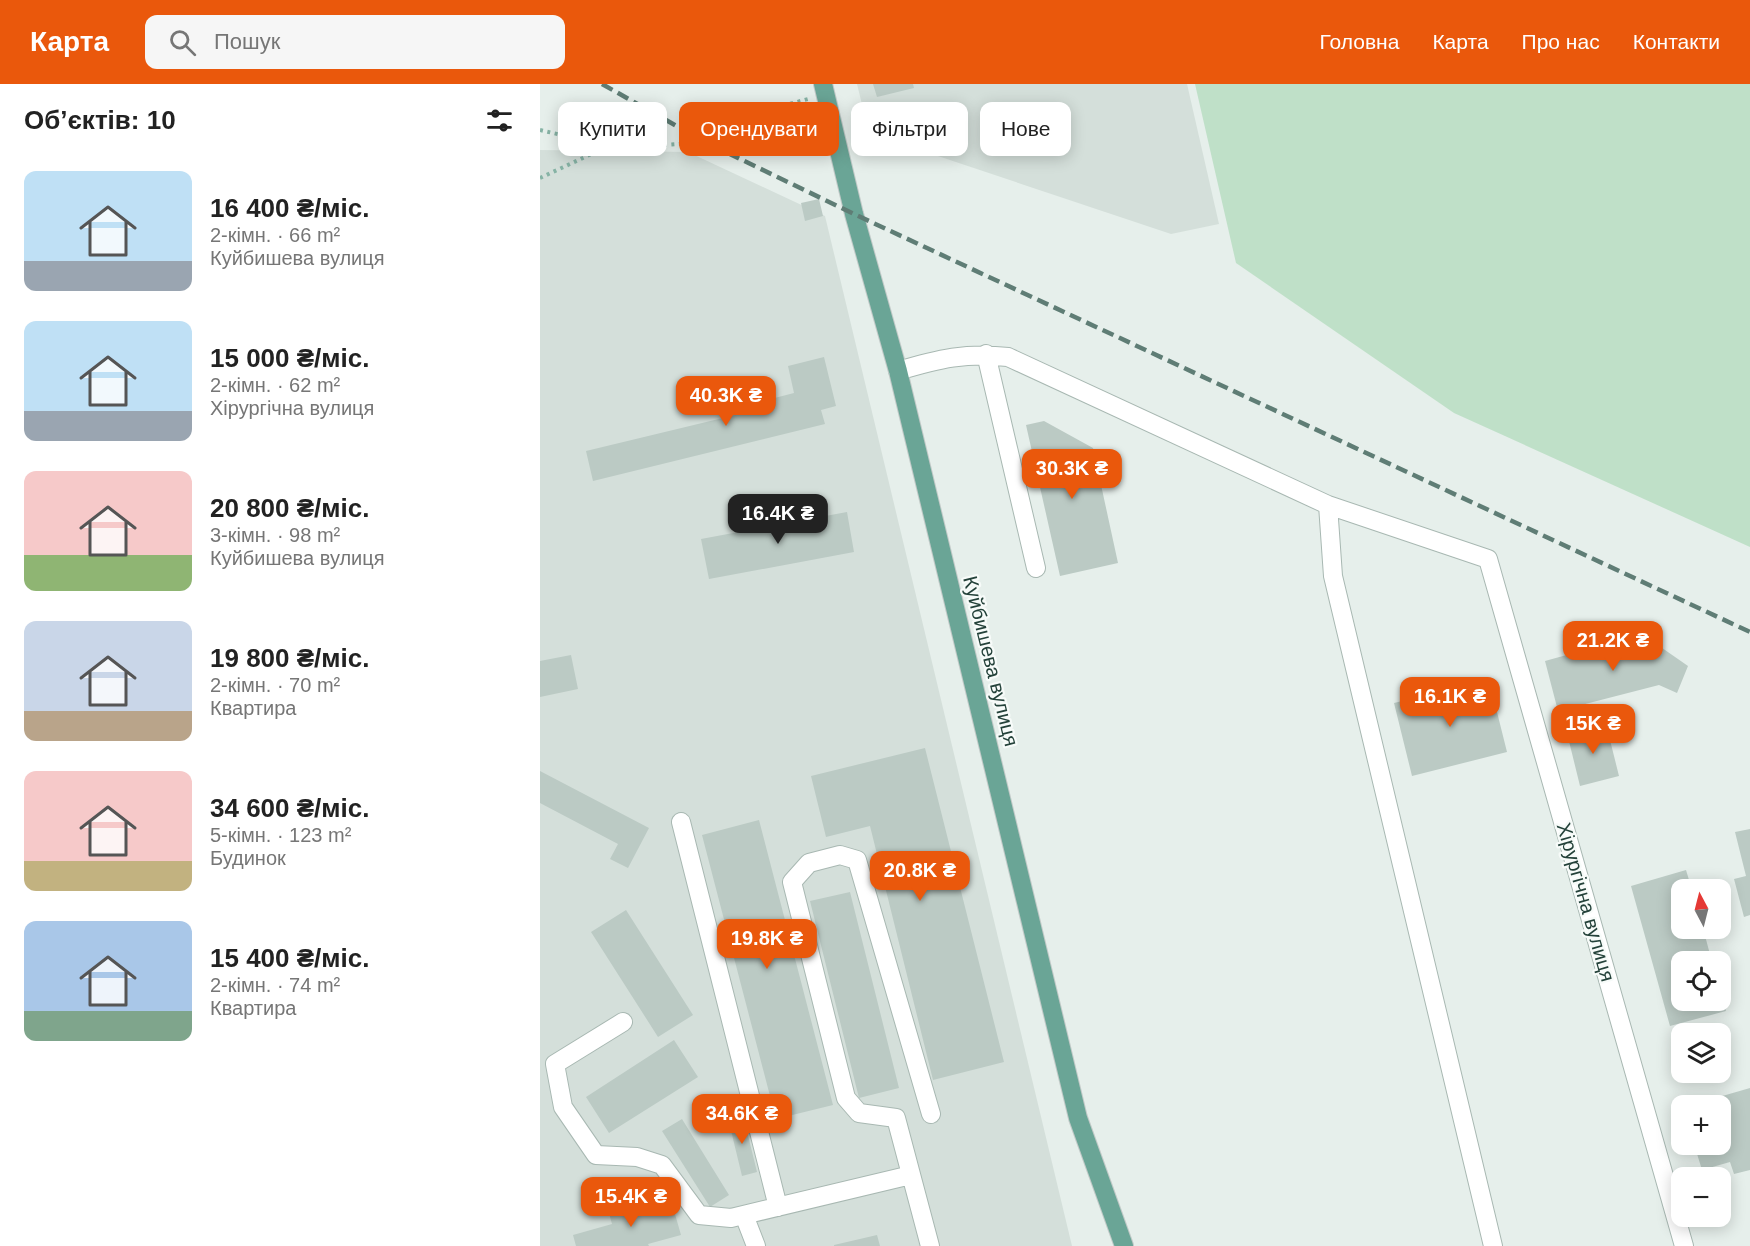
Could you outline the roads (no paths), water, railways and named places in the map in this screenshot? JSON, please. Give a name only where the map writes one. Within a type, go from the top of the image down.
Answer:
[{"type":"main road","name":"Куйбишева вулиця","points":[[824,89],[854,214],[898,371],[1078,1118],[1124,1246]]},
{"type":"street","points":[[898,371],[935,360],[986,354],[1008,357],[1328,505],[1333,576],[1493,1246]]},
{"type":"street","points":[[986,354],[1036,568]]},
{"type":"street","name":"Хірургічна вулиця","points":[[1328,505],[1488,559],[1684,1246]]},
{"type":"street","points":[[681,822],[778,1207]]},
{"type":"street","points":[[930,1246],[896,1118],[859,1113],[846,1098],[792,882],[809,863],[840,855],[857,860],[931,1114]]},
{"type":"street","points":[[623,1022],[555,1064],[563,1107],[596,1155],[637,1157],[663,1165],[699,1215],[731,1218],[911,1175]]},
{"type":"street","points":[[744,1215],[756,1246]]},
{"type":"railway","points":[[602,84],[705,142],[854,214],[1750,632]]}]
